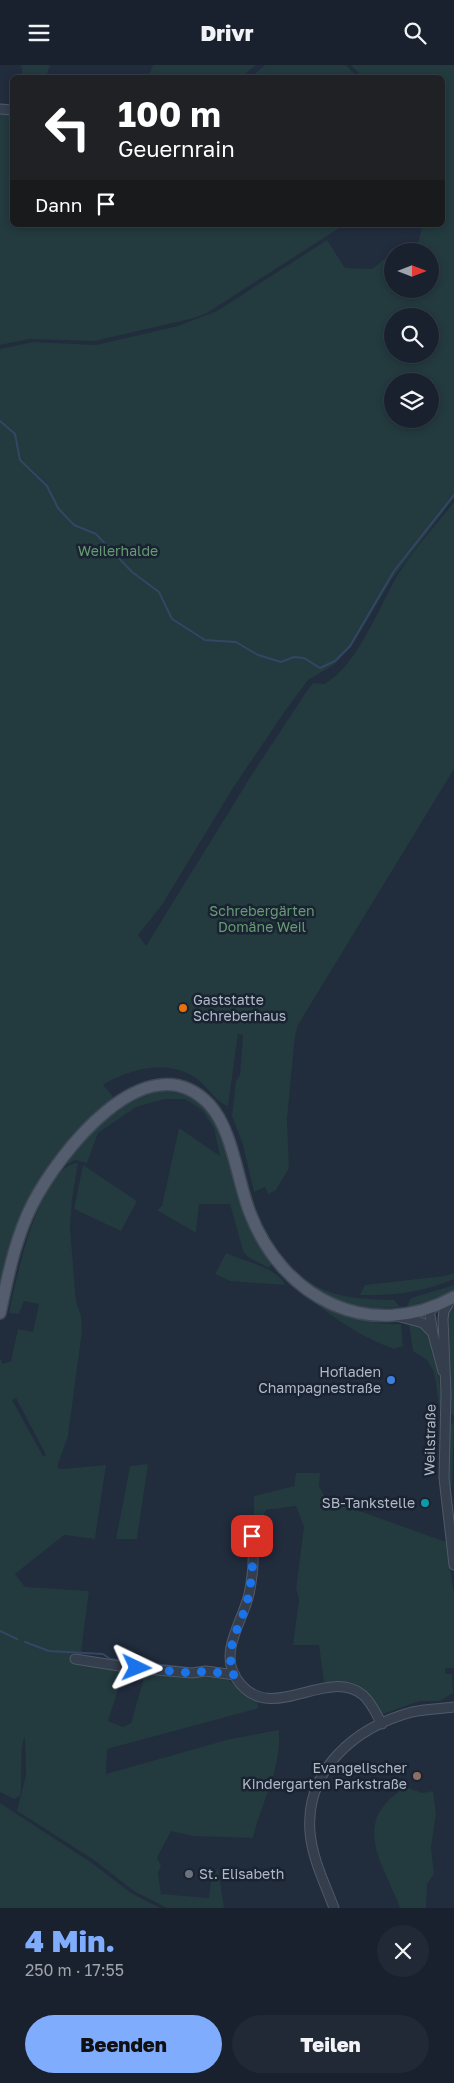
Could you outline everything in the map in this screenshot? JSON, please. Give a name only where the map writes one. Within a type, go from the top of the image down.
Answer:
[{"type":"main road","points":[[0,1313],[18,1238],[32,1205],[53,1169],[77,1139],[116,1104],[143,1089],[166,1085],[194,1093],[207,1103],[218,1116],[228,1139],[241,1190],[254,1224],[268,1249],[286,1272],[307,1290],[338,1307],[361,1314],[416,1317],[429,1308]]},
{"type":"main road","name":"Weilstraße","points":[[429,1308],[453,1297]]},
{"type":"street","name":"Weilstraße","points":[[453,1297],[444,1311],[443,1330],[445,1376],[444,1478],[454,1565]]},
{"type":"street","points":[[429,1308],[443,1330]]},
{"type":"street","name":"Weilstraße","points":[[429,1308],[432,1333],[445,1376]]},
{"type":"street","points":[[416,1317],[426,1324],[432,1333]]},
{"type":"street","points":[[251,1534],[253,1555],[250,1587],[230,1650],[230,1663],[235,1675],[249,1691],[271,1699],[284,1698],[321,1689],[355,1691],[368,1700],[382,1724]]},
{"type":"street","points":[[75,1659],[132,1668],[192,1673],[206,1671],[235,1675]]},
{"type":"street","points":[[334,1908],[312,1843],[310,1821],[313,1800],[322,1776],[339,1751],[354,1739],[382,1724],[412,1712],[454,1707]]},
{"type":"green space","points":[[21,65],[50,65],[47,75],[23,75]]},
{"type":"green space","points":[[153,65],[256,65],[244,75],[149,75]]},
{"type":"green space","points":[[265,65],[346,65],[355,75],[253,75]]},
{"type":"green space","points":[[351,65],[454,65],[454,498],[392,579],[352,646],[334,665],[308,680],[285,711],[233,788],[162,905],[138,935],[146,946],[251,776],[306,692],[313,683],[324,684],[347,664],[366,635],[403,566],[454,502],[454,769],[298,1025],[295,1036],[287,1119],[289,1168],[276,1190],[268,1194],[265,1187],[254,1192],[243,1145],[232,1116],[236,1081],[240,1075],[243,1035],[238,1034],[228,1106],[218,1100],[202,1083],[191,1075],[179,1070],[153,1068],[140,1070],[114,1079],[103,1085],[116,1100],[51,1167],[0,1298],[0,349],[33,342],[96,345],[178,326],[217,311],[327,240],[345,268],[372,269],[384,259],[384,298],[439,298],[439,243],[418,243],[422,227],[445,227],[445,75],[360,75]]},
{"type":"green space","points":[[0,111],[10,113],[10,227],[341,227],[207,313],[194,318],[95,341],[29,339],[0,345]]},
{"type":"green space","points":[[153,1090],[189,1096],[201,1104],[216,1120],[273,1261],[269,1268],[248,1257],[243,1251],[230,1204],[199,1204],[196,1233],[157,1210],[162,1206],[179,1128],[220,1156],[214,1128],[202,1110],[185,1099],[165,1099],[136,1107],[98,1133],[87,1163],[75,1160],[62,1167],[89,1131],[113,1111]]},
{"type":"green space","points":[[78,1163],[72,1199],[70,1228],[76,1301],[81,1316],[82,1331],[68,1436],[57,1467],[61,1469],[106,1465],[95,1539],[64,1535],[15,1574],[25,1587],[89,1591],[81,1653],[73,1652],[71,1661],[125,1668],[108,1721],[123,1727],[131,1723],[146,1670],[226,1678],[246,1695],[257,1700],[258,1708],[256,1709],[107,1749],[106,1774],[230,1739],[279,1730],[279,1745],[274,1773],[253,1838],[193,1836],[171,1831],[157,1858],[161,1866],[158,1873],[161,1894],[209,1898],[211,1881],[218,1868],[224,1908],[167,1908],[134,1891],[94,1860],[17,1811],[26,1775],[25,1737],[22,1747],[20,1796],[14,1799],[0,1792],[0,1358],[3,1364],[11,1361],[18,1329],[33,1332],[39,1304],[24,1301],[19,1314],[9,1313],[23,1253],[41,1203],[52,1183],[64,1169]],"holes":[[[16,1398],[46,1455],[43,1456],[12,1400]]]},
{"type":"green space","points":[[83,1165],[137,1201],[121,1231],[74,1209]]},
{"type":"green space","points":[[226,1253],[268,1269],[281,1279],[285,1285],[230,1281],[215,1274]]},
{"type":"green space","points":[[293,1269],[304,1279],[328,1291],[366,1299],[394,1300],[400,1307],[368,1308],[342,1302],[318,1290],[291,1271]]},
{"type":"green space","points":[[454,1273],[454,1279],[420,1290],[385,1295],[360,1295],[365,1285],[444,1276]]},
{"type":"green space","points":[[454,1285],[454,1290],[448,1293],[407,1306],[411,1298]]},
{"type":"green space","points":[[310,1296],[343,1313],[366,1321],[401,1324],[403,1346],[394,1349],[360,1333],[329,1314],[309,1298]]},
{"type":"green space","points":[[454,1304],[454,1417],[450,1412],[450,1372],[446,1316]]},
{"type":"green space","points":[[409,1323],[418,1323],[430,1335],[437,1363],[442,1400],[441,1417],[434,1372],[427,1360],[413,1351]]},
{"type":"green space","points":[[454,1422],[452,1485],[450,1487],[447,1467],[449,1426]]},
{"type":"green space","points":[[148,1464],[137,1539],[116,1539],[130,1466]]},
{"type":"green space","points":[[296,1473],[320,1473],[319,1486],[326,1499],[446,1542],[454,1594],[454,1668],[445,1668],[445,1674],[452,1674],[453,1693],[440,1701],[420,1701],[383,1714],[372,1697],[362,1688],[344,1683],[324,1682],[319,1645],[293,1645],[299,1599],[296,1589],[304,1527],[296,1506],[266,1510],[259,1523],[254,1522],[254,1496],[294,1486]]},
{"type":"green space","points":[[405,1787],[422,1793],[433,1791],[436,1814],[431,1848],[434,1874],[427,1884],[426,1908],[400,1908],[378,1855],[375,1841],[374,1827],[378,1814],[389,1800]]},
{"type":"green space","points":[[0,1803],[92,1863],[131,1893],[160,1908],[0,1908]]},
{"type":"waterway","points":[[0,421],[15,434],[20,460],[47,486],[58,508],[74,525],[96,534],[132,572],[159,592],[172,619],[205,640],[236,642],[258,655],[281,662],[294,657],[304,658],[320,668],[335,661],[350,646],[394,571],[454,495]]},
{"type":"waterway","points":[[0,1631],[17,1639]]},
{"type":"waterway","points":[[25,1642],[49,1651],[103,1654],[110,1659],[188,1668]]},
{"type":"place","name":"Gaststatte Schreberhaus","points":[[183,1008]]},
{"type":"place","name":"Hofladen Champagnestraße","points":[[391,1380]]},
{"type":"place","name":"SB-Tankstelle","points":[[425,1503]]},
{"type":"place","name":"Evangelischer Kindergarten Parkstraße","points":[[417,1776]]},
{"type":"place","name":"St. Elisabeth","points":[[189,1874]]},
{"type":"route","points":[[137,1668],[169,1669],[192,1673],[206,1671],[227,1676],[235,1675],[230,1663],[230,1650],[247,1603],[253,1555],[252,1536]]},
{"type":"park label","name":"Weilerhalde","points":[[118,551]]},
{"type":"park label","name":"Schrebergärten Domäne Weil","points":[[262,919]]}]
